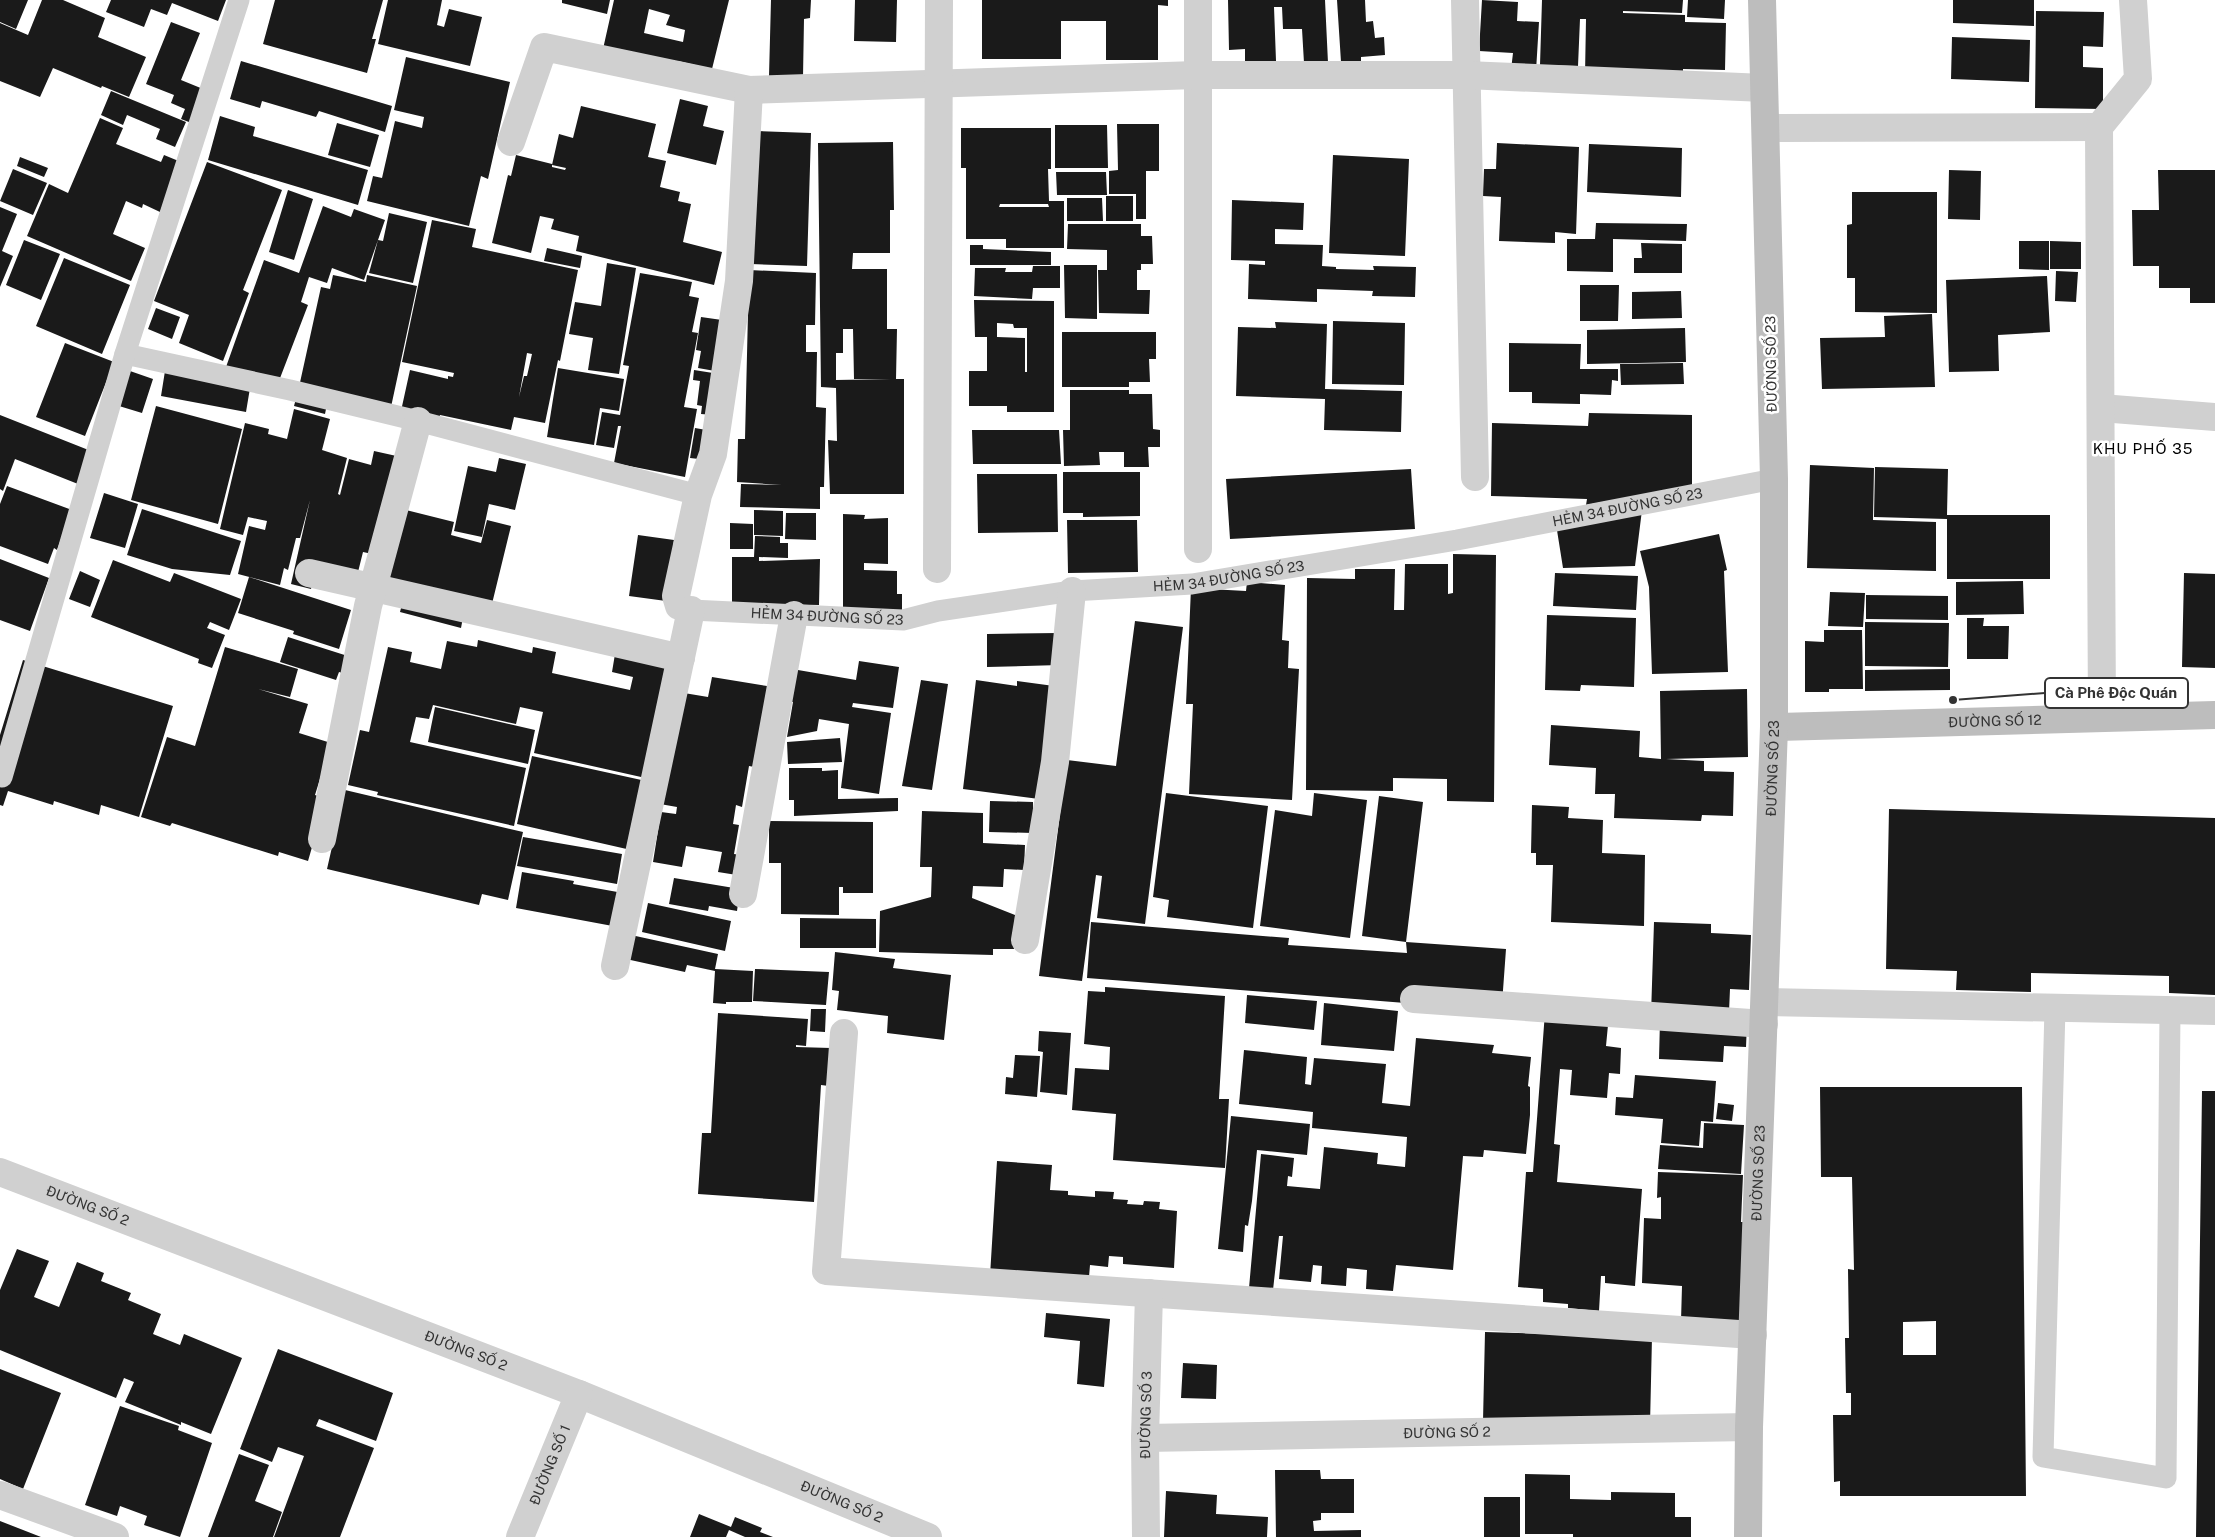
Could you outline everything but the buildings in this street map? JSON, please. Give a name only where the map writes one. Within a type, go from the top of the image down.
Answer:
[{"type":"street","points":[[937,569],[939,0]]},
{"type":"street","points":[[1198,0],[1196,75],[1198,549]]},
{"type":"street","points":[[1465,0],[1475,477]]},
{"type":"street","name":"ĐƯỜNG SỐ 23","points":[[1748,1537],[1749,1427],[1774,727],[1774,479],[1762,0]]},
{"type":"street","points":[[2102,718],[2099,127],[2138,79],[2133,0]]},
{"type":"street","points":[[511,142],[544,47],[748,90],[1196,75],[1466,75],[1764,88]]},
{"type":"street","points":[[615,966],[681,658],[685,608],[676,596],[698,495],[713,454],[739,281],[748,90]]},
{"type":"street","points":[[1766,128],[2099,127]]},
{"type":"street","points":[[2101,408],[2215,417]]},
{"type":"street","points":[[322,839],[368,606],[418,421]]},
{"type":"street","points":[[309,573],[681,658]]},
{"type":"street","points":[[1025,940],[1055,762],[1072,592]]},
{"type":"street","points":[[742,894],[794,615]]},
{"type":"street","name":"ĐƯỜNG SỐ 12","points":[[1774,727],[2215,715]]},
{"type":"street","points":[[1414,999],[1764,1013],[2055,1008],[2215,1011]]},
{"type":"street","points":[[844,1033],[826,1271],[1753,1335]]},
{"type":"street","name":"ĐƯỜNG SỐ 2","points":[[0,1172],[579,1394],[928,1537]]},
{"type":"street","name":"ĐƯỜNG SỐ 3","points":[[1146,1537],[1145,1438],[1149,1293]]},
{"type":"street","name":"ĐƯỜNG SỐ 1","points":[[520,1537],[579,1394]]},
{"type":"street","name":"ĐƯỜNG SỐ 2","points":[[1145,1438],[1749,1427]]},
{"type":"street","points":[[0,1495],[115,1537]]},
{"type":"lane","points":[[2,777],[125,354],[239,0]]},
{"type":"lane","points":[[125,354],[290,390],[418,421],[698,495]]},
{"type":"lane","name":"HẺM 34 ĐƯỜNG SỐ 23","points":[[685,608],[903,620],[938,611],[1072,592],[1192,584],[1457,540],[1774,479]]},
{"type":"lane","points":[[2055,1008],[2043,1457],[2166,1478],[2170,1010]]},
{"type":"place","name":"Cà Phê Độc Quán","points":[[1953,700]]},
{"type":"district","name":"KHU PHỐ 35","points":[[2143,448]]}]
